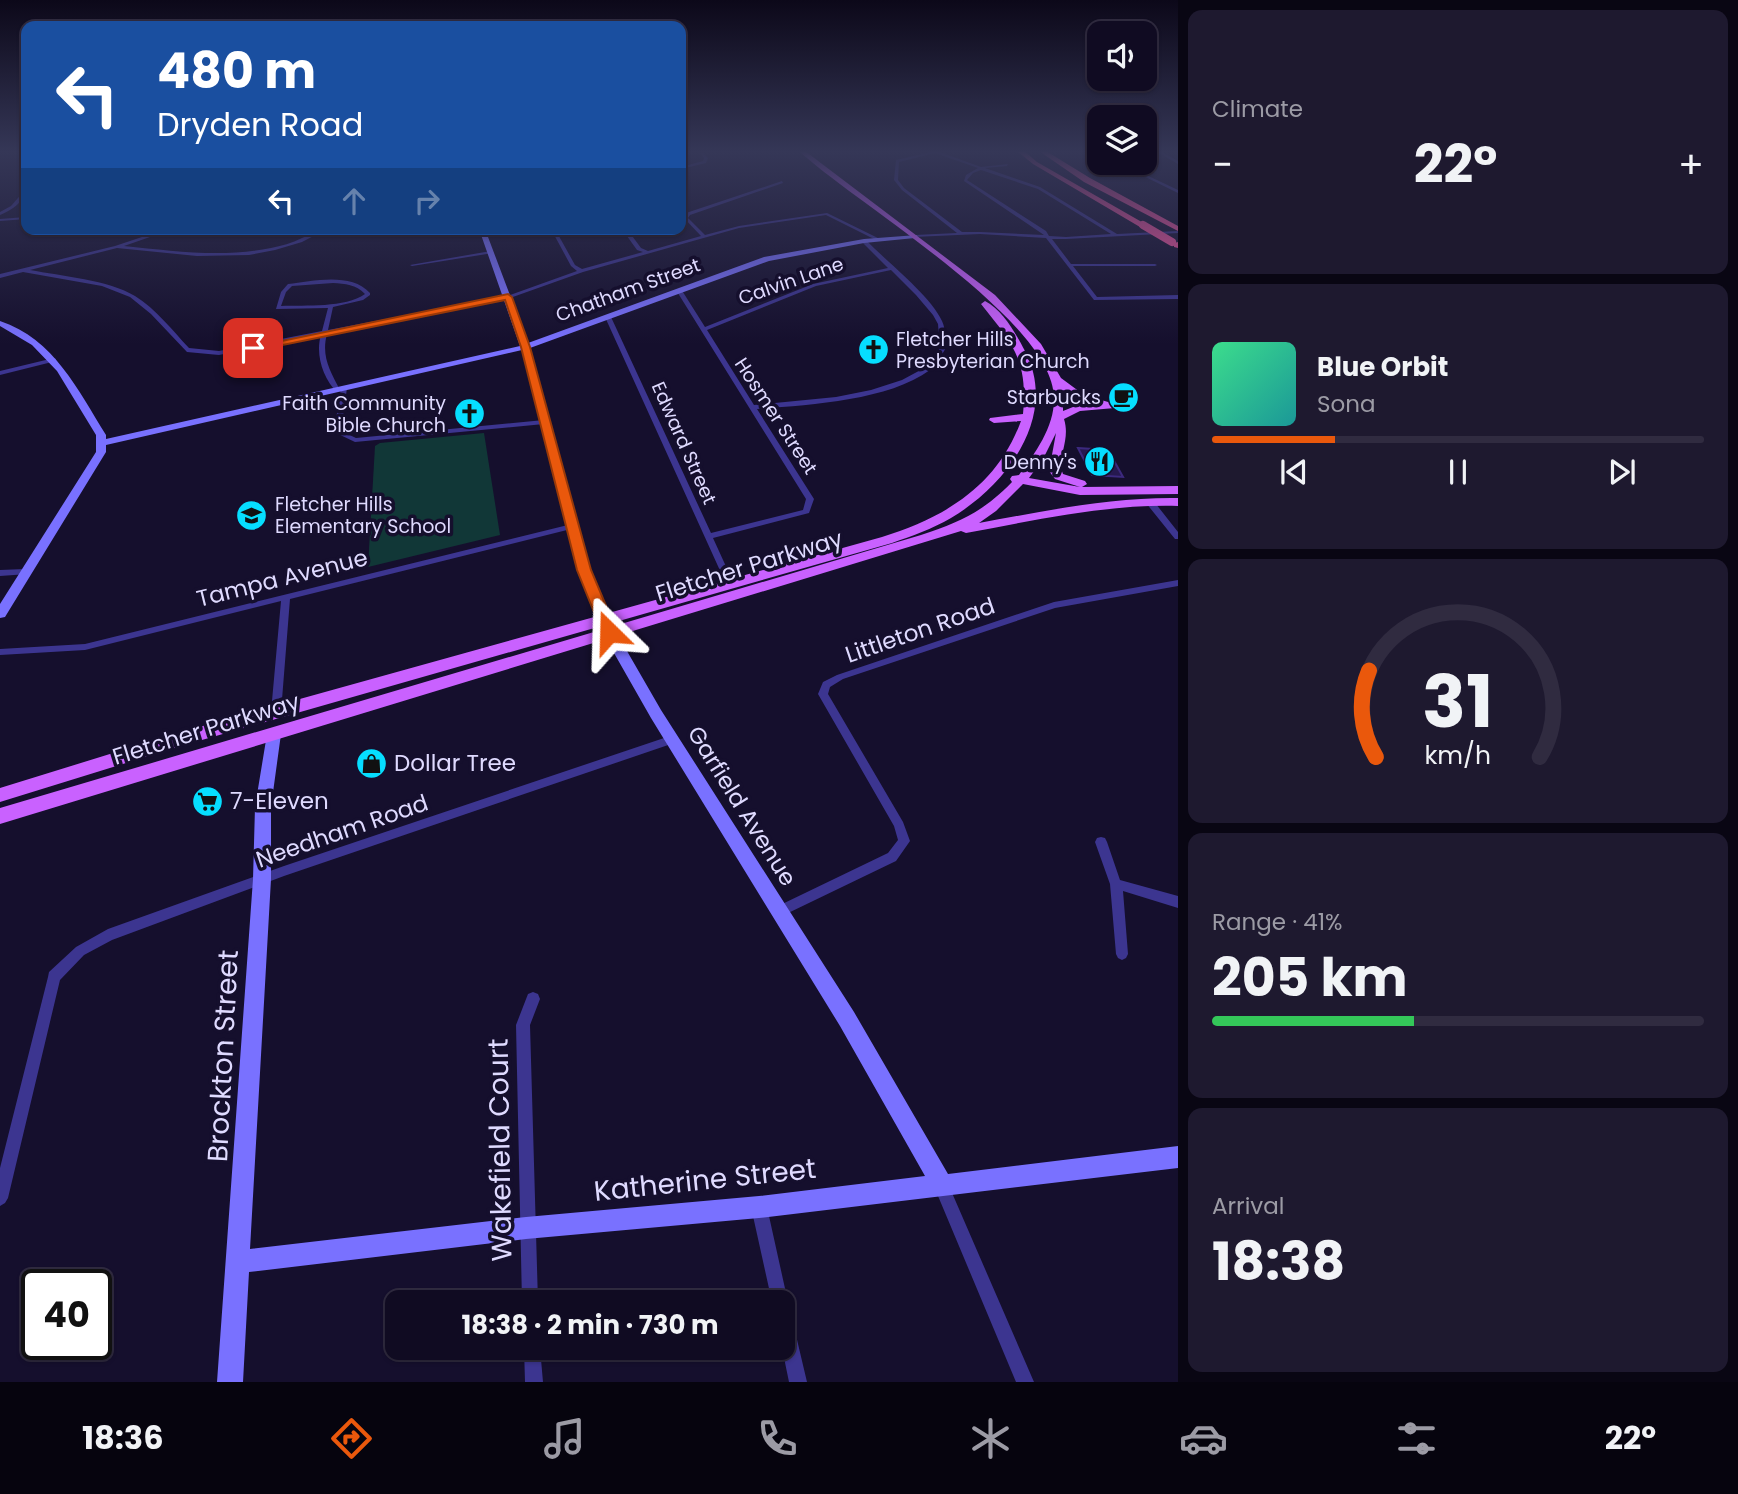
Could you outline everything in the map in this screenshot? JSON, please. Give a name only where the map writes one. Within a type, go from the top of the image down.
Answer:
[{"type":"highway","points":[[1126,215],[1176,244]]},
{"type":"highway","points":[[1154,215],[1178,230]]},
{"type":"main road","name":"Fletcher Parkway","points":[[0,816],[274,734],[730,584],[914,530],[949,514],[1001,473],[1030,417],[1028,368],[996,314],[874,215]]},
{"type":"main road","name":"Fletcher Parkway","points":[[0,794],[315,701],[606,625],[700,607],[926,538],[974,520],[1023,481],[1045,444],[1058,418],[1057,380],[1035,342],[992,296],[888,215]]},
{"type":"main road","points":[[1057,380],[1080,397],[1111,406],[1078,408],[1058,418],[1062,435],[1054,457],[1059,476],[1079,484],[1178,502]]},
{"type":"main road","points":[[994,420],[1030,417]]},
{"type":"main road","points":[[1001,473],[1023,481],[1032,490],[1077,499],[1146,495]]},
{"type":"main road","points":[[926,538],[1178,490]]},
{"type":"main road","points":[[700,607],[700,603],[729,593],[730,584]]},
{"type":"main road","points":[[274,734],[287,717],[315,701]]},
{"type":"main road","points":[[226,748],[272,721],[276,712]]},
{"type":"street","points":[[22,270],[103,285],[132,296],[153,313],[187,349],[231,352],[508,297],[581,271],[704,236],[813,215]]},
{"type":"street","points":[[832,215],[878,239]]},
{"type":"street","points":[[938,215],[960,233]]},
{"type":"street","points":[[1017,215],[1049,237],[1096,299],[1178,297]]},
{"type":"street","points":[[1084,215],[1116,235]]},
{"type":"street","points":[[0,220],[21,218]]},
{"type":"street","points":[[686,218],[704,236]]},
{"type":"street","name":"Chatham Street","points":[[103,443],[525,347],[767,258],[900,237],[960,233],[1049,237],[1178,230]]},
{"type":"street","points":[[0,276],[117,247],[153,235]]},
{"type":"street","points":[[117,247],[205,256],[244,255],[291,245],[312,235]]},
{"type":"street","name":"Garfield Avenue","points":[[484,235],[525,347],[584,570],[606,625],[673,739],[847,1019],[941,1183],[1025,1382]]},
{"type":"street","points":[[556,235],[573,267],[581,271]]},
{"type":"street","points":[[628,235],[639,249],[647,252]]},
{"type":"street","points":[[751,407],[819,402],[868,394],[909,379],[930,364],[943,343],[940,321],[864,241]]},
{"type":"street","points":[[412,265],[491,252]]},
{"type":"street","points":[[1070,265],[1155,265]]},
{"type":"street","name":"Calvin Lane","points":[[704,329],[815,285],[890,269]]},
{"type":"street","points":[[349,282],[360,284],[368,294],[361,299],[331,306],[278,308],[290,285],[349,282]]},
{"type":"street","name":"Hosmer Street","points":[[679,290],[810,499],[809,508],[710,536]]},
{"type":"street","points":[[331,306],[319,346],[320,358],[341,389],[337,432],[355,440],[381,439],[544,422]]},
{"type":"street","name":"Edward Street","points":[[608,317],[730,584]]},
{"type":"street","points":[[0,323],[40,344],[54,360],[101,435],[103,443],[101,452],[0,614]]},
{"type":"street","points":[[0,373],[54,360]]},
{"type":"street","points":[[1146,495],[1178,537]]},
{"type":"street","name":"Tampa Avenue","points":[[0,652],[85,647],[572,526]]},
{"type":"street","points":[[0,573],[25,572]]},
{"type":"street","name":"Littleton Road","points":[[780,911],[892,857],[904,841],[899,824],[823,694],[826,685],[840,677],[1054,605],[1178,583]]},
{"type":"street","points":[[276,712],[286,597]]},
{"type":"street","name":"Brockton Street","points":[[230,1382],[262,879],[263,807],[274,734]]},
{"type":"street","name":"Needham Road","points":[[0,1198],[54,977],[80,951],[108,935],[262,879],[673,739]]},
{"type":"street","points":[[1101,842],[1116,884],[1122,954]]},
{"type":"street","points":[[1116,884],[1178,902]]},
{"type":"street","name":"Wakefield Court","points":[[529,1290],[523,1025],[533,999]]},
{"type":"street","name":"Katherine Street","points":[[239,1262],[526,1228],[759,1207],[941,1183],[1178,1157]]},
{"type":"street","points":[[759,1207],[777,1290]]},
{"type":"street","points":[[533,1360],[534,1382]]},
{"type":"street","points":[[794,1360],[799,1382]]},
{"type":"green space","points":[[484,433],[500,535],[368,567],[375,446],[380,443]]},
{"type":"building","name":"Denny's","points":[[1078,448],[1108,450],[1123,477],[1092,475]]},
{"type":"place","name":"Fletcher Hills Presbyterian Church","points":[[873,350]]},
{"type":"place","name":"Starbucks","points":[[1124,397]]},
{"type":"place","name":"Faith Community Bible Church","points":[[469,414]]},
{"type":"place","name":"Denny's","points":[[1100,462]]},
{"type":"place","name":"Fletcher Hills Elementary School","points":[[252,515]]},
{"type":"place","name":"Dollar Tree","points":[[371,763]]},
{"type":"place","name":"7-Eleven","points":[[207,801]]},
{"type":"route","points":[[253,348],[508,297],[525,347],[584,570],[609,632]]}]
